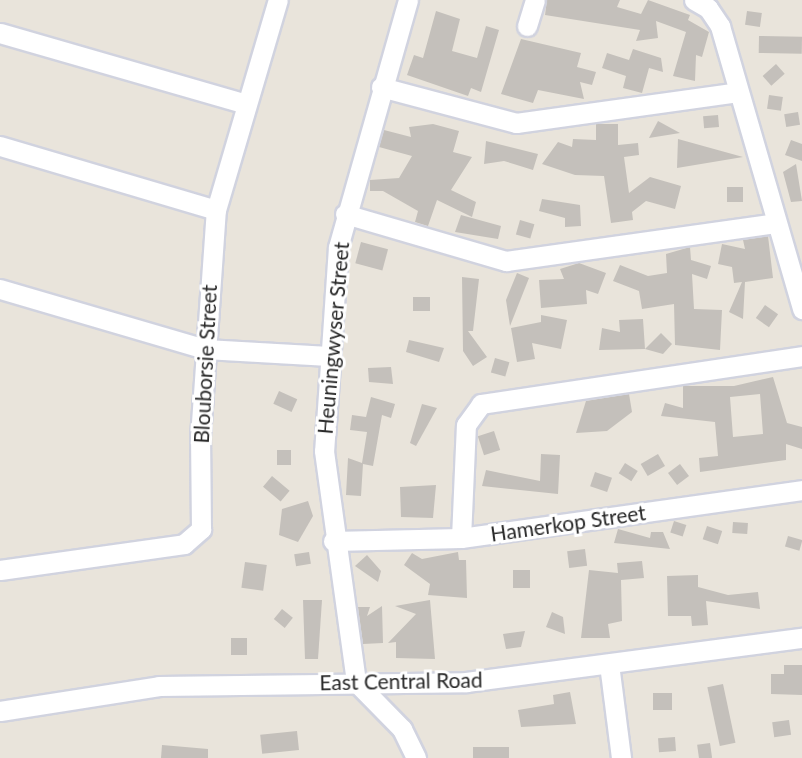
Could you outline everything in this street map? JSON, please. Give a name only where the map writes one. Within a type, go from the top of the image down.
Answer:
[{"type":"street","name":"Blouborsie Street","points":[[0,570],[184,544],[197,536],[203,519],[205,349],[216,210],[278,0]]},
{"type":"street","name":"Heuningwyser Street","points":[[356,682],[324,466],[329,356],[345,214],[408,0]]},
{"type":"street","points":[[527,26],[535,0]]},
{"type":"street","points":[[694,0],[717,19],[802,309]]},
{"type":"street","points":[[0,33],[246,104]]},
{"type":"street","points":[[381,87],[516,123],[738,92]]},
{"type":"street","points":[[0,146],[216,210]]},
{"type":"street","points":[[345,214],[506,261],[775,223]]},
{"type":"street","points":[[0,289],[205,349],[329,356]]},
{"type":"street","points":[[461,538],[466,425],[481,404],[802,356]]},
{"type":"street","name":"Hamerkop Street","points":[[333,541],[461,538],[802,490]]},
{"type":"street","name":"East Central Road","points":[[0,711],[159,686],[466,682],[802,638]]},
{"type":"street","points":[[608,664],[621,758]]},
{"type":"street","points":[[356,682],[402,729],[416,758]]},
{"type":"building","points":[[547,0],[620,0],[617,7],[641,14],[648,0],[690,15],[688,20],[709,32],[702,57],[696,55],[695,81],[673,76],[686,32],[656,21],[658,38],[636,41],[640,30],[545,15]]},
{"type":"building","points":[[436,11],[460,19],[452,51],[477,58],[486,26],[499,30],[481,92],[471,88],[468,96],[407,75],[414,55],[423,58]]},
{"type":"building","points":[[747,11],[762,13],[760,27],[745,25]]},
{"type":"building","points":[[759,36],[802,37],[802,54],[759,53]]},
{"type":"building","points":[[521,39],[581,53],[577,67],[596,72],[592,85],[580,82],[584,99],[538,90],[533,103],[501,94]]},
{"type":"building","points":[[633,49],[661,58],[663,72],[649,68],[642,93],[623,88],[626,76],[602,68],[607,53],[629,60]]},
{"type":"building","points":[[776,64],[785,74],[771,86],[763,76]]},
{"type":"building","points":[[769,95],[783,97],[781,111],[767,109]]},
{"type":"building","points":[[798,112],[800,125],[786,127],[784,114]]},
{"type":"building","points":[[718,115],[719,127],[704,128],[703,116]]},
{"type":"building","points":[[658,121],[680,133],[649,138]]},
{"type":"building","points":[[433,124],[459,131],[453,152],[472,157],[451,190],[476,202],[472,217],[437,200],[428,226],[415,222],[418,211],[383,191],[370,191],[370,180],[399,178],[412,156],[379,147],[384,130],[411,137],[409,127]]},
{"type":"building","points":[[596,124],[618,124],[618,145],[638,143],[639,155],[624,157],[629,193],[650,177],[681,186],[675,209],[646,201],[632,212],[633,220],[611,223],[604,176],[575,175],[542,164],[558,142],[572,147],[573,139],[596,140]]},
{"type":"building","points":[[678,139],[743,157],[677,168]]},
{"type":"building","points":[[791,140],[802,144],[802,161],[785,155]]},
{"type":"building","points":[[486,141],[538,154],[533,170],[504,161],[484,164]]},
{"type":"building","points":[[796,164],[802,201],[791,202],[783,172]]},
{"type":"building","points":[[727,187],[743,187],[743,202],[727,202]]},
{"type":"building","points":[[542,199],[580,205],[581,226],[565,227],[565,218],[539,211]]},
{"type":"building","points":[[461,215],[501,226],[498,239],[455,232]]},
{"type":"building","points":[[520,220],[534,224],[530,239],[516,234]]},
{"type":"building","points":[[768,236],[773,278],[745,282],[743,319],[729,312],[742,282],[734,283],[732,267],[718,264],[722,244],[745,249],[743,240]]},
{"type":"building","points":[[361,242],[388,249],[382,270],[355,263]]},
{"type":"building","points":[[690,247],[691,260],[711,266],[707,279],[692,274],[694,309],[722,310],[720,350],[675,345],[674,304],[642,309],[639,291],[613,281],[620,265],[648,276],[667,273],[666,254]]},
{"type":"building","points":[[579,263],[606,273],[598,294],[586,290],[587,304],[541,308],[539,280],[564,279],[560,269]]},
{"type":"building","points":[[517,273],[529,278],[510,326],[506,300]]},
{"type":"building","points":[[462,277],[479,279],[473,331],[468,331],[487,357],[473,366],[463,351]]},
{"type":"building","points":[[413,297],[430,297],[430,311],[413,311]]},
{"type":"building","points":[[765,305],[778,314],[769,327],[756,318]]},
{"type":"building","points":[[541,315],[567,320],[561,349],[532,343],[535,359],[517,362],[511,328],[541,322]]},
{"type":"building","points":[[643,319],[645,349],[599,350],[602,328],[620,332],[619,320]]},
{"type":"building","points":[[661,333],[672,344],[663,354],[645,349]]},
{"type":"building","points":[[409,340],[444,348],[439,362],[406,352]]},
{"type":"building","points":[[495,358],[509,362],[505,377],[491,372]]},
{"type":"building","points":[[391,367],[393,384],[369,382],[368,368]]},
{"type":"building","points":[[773,377],[787,423],[802,427],[802,449],[786,444],[786,460],[700,472],[699,458],[718,456],[715,422],[661,416],[665,403],[683,408],[683,386],[734,386]],"holes":[[[760,394],[763,434],[733,437],[730,397]]]},
{"type":"building","points":[[279,391],[297,399],[292,412],[273,404]]},
{"type":"building","points":[[629,394],[632,412],[607,431],[576,433],[586,401]]},
{"type":"building","points":[[371,397],[395,404],[391,418],[382,415],[373,466],[363,464],[361,496],[346,495],[348,458],[362,463],[367,432],[350,430],[352,415],[366,417]]},
{"type":"building","points":[[422,404],[437,408],[416,446],[410,443]]},
{"type":"building","points":[[494,431],[500,450],[484,455],[478,436]]},
{"type":"building","points":[[277,450],[291,450],[291,465],[277,465]]},
{"type":"building","points":[[541,454],[560,455],[558,494],[482,486],[486,470],[540,481]]},
{"type":"building","points":[[658,454],[665,466],[648,476],[641,464]]},
{"type":"building","points":[[625,463],[638,471],[631,481],[619,473]]},
{"type":"building","points":[[680,464],[689,476],[677,485],[668,473]]},
{"type":"building","points":[[595,472],[612,478],[607,492],[590,486]]},
{"type":"building","points":[[272,476],[290,491],[281,502],[263,487]]},
{"type":"building","points":[[436,485],[433,518],[401,517],[400,487]]},
{"type":"building","points":[[308,501],[313,516],[298,542],[279,535],[282,509]]},
{"type":"building","points":[[674,521],[686,525],[683,536],[670,532]]},
{"type":"building","points":[[733,522],[748,523],[747,534],[732,533]]},
{"type":"building","points":[[707,526],[722,531],[718,544],[703,539]]},
{"type":"building","points":[[618,529],[650,538],[651,532],[663,532],[670,549],[614,543]]},
{"type":"building","points":[[788,536],[802,540],[799,551],[785,547]]},
{"type":"building","points":[[585,549],[587,566],[569,568],[567,551]]},
{"type":"building","points":[[309,552],[311,564],[296,566],[294,554]]},
{"type":"building","points":[[458,552],[459,560],[466,560],[467,598],[428,595],[430,584],[404,565],[412,553],[422,559]]},
{"type":"building","points":[[367,555],[381,571],[378,582],[355,566]]},
{"type":"building","points":[[642,561],[644,578],[621,580],[622,621],[608,624],[610,638],[581,638],[589,570],[618,573],[617,563]]},
{"type":"building","points":[[245,562],[267,565],[263,591],[241,588]]},
{"type":"building","points":[[513,570],[530,570],[530,588],[513,588]]},
{"type":"building","points":[[698,575],[698,587],[728,595],[758,592],[760,609],[706,601],[708,625],[692,626],[691,616],[668,616],[667,576]]},
{"type":"building","points":[[303,600],[322,600],[318,659],[305,659]]},
{"type":"building","points":[[430,600],[435,659],[396,658],[396,642],[388,643],[416,614],[395,606]]},
{"type":"building","points":[[382,606],[383,643],[363,644],[358,607],[370,607],[367,616]]},
{"type":"building","points":[[282,609],[293,618],[285,628],[274,619]]},
{"type":"building","points":[[552,612],[563,617],[565,634],[546,627]]},
{"type":"building","points":[[525,631],[521,647],[506,649],[503,634]]},
{"type":"building","points":[[231,638],[247,638],[247,655],[231,655]]},
{"type":"building","points":[[784,665],[802,665],[802,695],[771,694],[771,674],[784,674]]},
{"type":"building","points":[[723,684],[735,743],[720,746],[707,687]]},
{"type":"building","points":[[570,692],[576,724],[521,727],[518,710],[554,704],[553,695]]},
{"type":"building","points":[[653,693],[672,693],[672,710],[653,710]]},
{"type":"building","points":[[789,720],[791,735],[774,737],[772,722]]},
{"type":"building","points":[[297,731],[299,750],[262,754],[260,735]]},
{"type":"building","points":[[675,737],[676,751],[659,752],[658,738]]},
{"type":"building","points":[[710,743],[712,758],[699,758],[697,745]]},
{"type":"building","points":[[162,745],[208,749],[208,758],[161,758]]},
{"type":"building","points":[[473,747],[509,747],[509,758],[473,758]]}]
